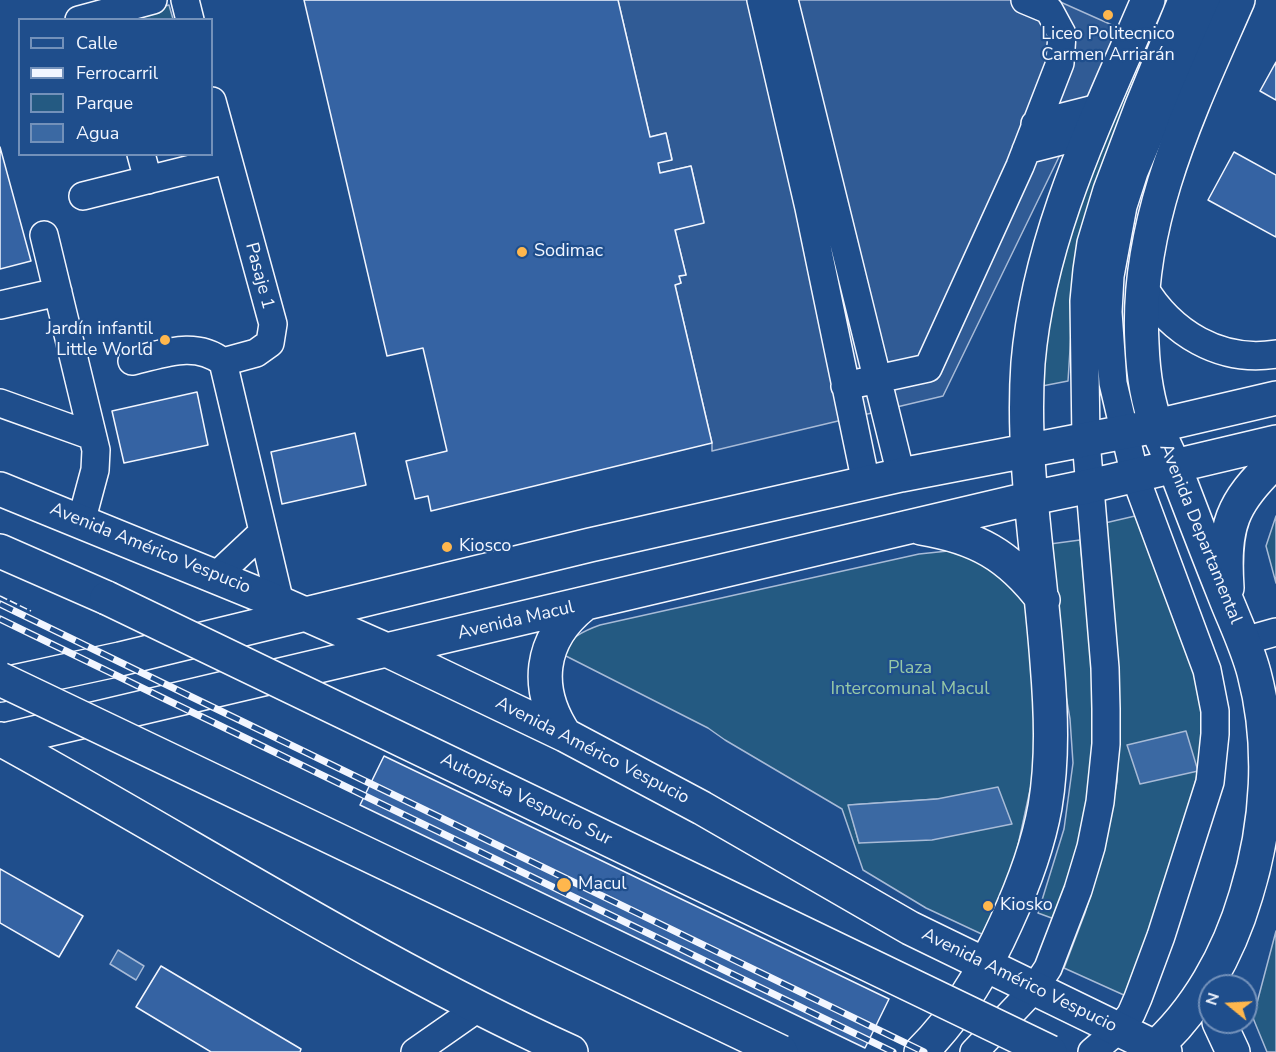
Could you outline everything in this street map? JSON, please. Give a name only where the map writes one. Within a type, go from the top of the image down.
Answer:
[{"type":"main road","points":[[921,1052],[947,1023],[985,966],[1016,901],[1029,866],[1045,807],[1051,753],[1043,600],[1029,452],[1028,363],[1034,319],[1050,242],[1083,153],[1148,0]]},
{"type":"main road","name":"Avenida Departamental","points":[[1214,974],[1243,907],[1260,844],[1264,807],[1264,731],[1254,671],[1244,641],[1156,426],[1149,398],[1142,344],[1143,286],[1154,222],[1166,177],[1188,116],[1238,0]]},
{"type":"main road","points":[[0,685],[120,659],[293,608],[590,545],[901,475],[1156,426],[1276,398]]},
{"type":"main road","name":"Avenida Macul","points":[[1,740],[1276,442]]},
{"type":"main road","points":[[1229,608],[1227,551],[1235,511],[1253,483],[1276,461]]},
{"type":"main road","name":"Avenida Américo Vespucio","points":[[0,489],[293,608],[565,735],[702,808],[910,928],[1119,1029],[1157,1050]]},
{"type":"main road","points":[[914,526],[963,537],[983,545],[1017,569],[1043,600]]},
{"type":"main road","name":"Autopista Vespucio Sur","points":[[0,551],[107,598],[1050,1052]]},
{"type":"main road","points":[[565,735],[548,703],[545,668],[554,639],[572,614],[583,605]]},
{"type":"main road","points":[[0,679],[781,1052]]},
{"type":"main road","points":[[1,740],[338,932],[478,1008],[571,1052]]},
{"type":"main road","name":"Avenida Departamental","points":[[1157,1050],[1198,998]]},
{"type":"main road","points":[[1225,1034],[1233,1052]]},
{"type":"street","points":[[96,18],[153,0]]},
{"type":"street","points":[[185,0],[190,18]]},
{"type":"street","points":[[761,0],[809,208],[866,483]]},
{"type":"street","points":[[784,0],[901,475]]},
{"type":"street","points":[[845,386],[928,368],[1026,150],[1060,63],[1062,34],[1049,10],[1025,0]]},
{"type":"street","points":[[975,1052],[1034,989],[1053,957],[1078,890],[1091,847],[1100,802],[1106,744],[1105,668],[1086,440],[1084,301],[1091,243],[1101,207],[1131,125],[1182,0]]},
{"type":"street","points":[[1092,1052],[1119,1029],[1131,1014],[1138,998],[1161,936],[1209,782],[1215,734],[1215,711],[1207,670],[1135,476],[1113,383],[1109,347],[1110,276],[1123,206],[1134,172],[1207,0]]},
{"type":"street","name":"Pasaje 1","points":[[213,104],[273,324],[270,343],[256,353],[223,362]]},
{"type":"street","points":[[1035,124],[1102,107]]},
{"type":"street","points":[[1026,150],[1069,139],[1076,140],[1083,153]]},
{"type":"street","points":[[142,156],[148,180]]},
{"type":"street","points":[[83,196],[227,160]]},
{"type":"street","points":[[44,235],[97,460],[81,522]]},
{"type":"street","points":[[1143,286],[1165,317],[1183,332],[1206,345],[1246,356],[1276,354]]},
{"type":"street","points":[[0,305],[58,292]]},
{"type":"street","points":[[132,362],[194,349],[223,362],[263,532],[293,608]]},
{"type":"street","points":[[0,403],[92,435]]},
{"type":"street","points":[[216,576],[263,532]]},
{"type":"street","points":[[1244,641],[1276,632]]},
{"type":"street","points":[[415,1052],[478,1008]]},
{"type":"green space","points":[[1162,0],[1173,0],[1074,287],[1068,381],[1037,387],[1065,232]]},
{"type":"green space","points":[[169,5],[173,18],[116,18]]},
{"type":"green space","points":[[1135,516],[1173,607],[1189,653],[1200,701],[1202,736],[1201,753],[1190,802],[1161,896],[1126,996],[1064,968],[1085,913],[1099,867],[1117,782],[1120,715],[1105,523]]},
{"type":"green space","points":[[1276,516],[1276,583],[1266,546]]},
{"type":"green space","points":[[1080,540],[1097,715],[1091,802],[1057,920],[1038,913],[1064,829],[1073,763],[1050,544]]},
{"type":"green space","name":"Plaza Intercomunal Macul","points":[[948,551],[984,558],[1028,606],[1032,631],[1035,747],[1032,781],[1013,868],[988,937],[926,908],[863,870],[842,809],[708,728],[560,653],[577,636],[600,625],[919,554]],"holes":[[[937,799],[859,843],[849,805]]]},
{"type":"green space","points":[[1276,931],[1276,1052],[1267,1052],[1258,1030],[1258,999]]},
{"type":"shaded area","points":[[618,0],[1056,0],[1121,29],[943,396],[712,451],[675,285],[681,283],[679,276],[686,275],[675,230],[704,222],[691,166],[660,173],[658,163],[672,159],[666,133],[650,137]]},
{"type":"water","points":[[1186,731],[1198,771],[1140,784],[1127,745]]},
{"type":"water","points":[[998,787],[1012,824],[932,840],[859,843],[848,805],[937,799]]},
{"type":"water","points":[[118,950],[144,966],[136,980],[110,964]]},
{"type":"building","name":"Sodimac","points":[[304,0],[618,0],[650,137],[666,133],[672,160],[658,163],[660,173],[691,166],[704,223],[675,230],[686,275],[679,276],[681,283],[675,285],[712,443],[431,511],[428,496],[415,499],[406,461],[447,451],[423,348],[387,356]]},
{"type":"building","points":[[1276,62],[1276,100],[1260,91]]},
{"type":"building","points":[[0,147],[31,261],[0,269]]},
{"type":"building","points":[[1234,152],[1276,175],[1276,237],[1208,200]]},
{"type":"building","points":[[197,392],[208,445],[124,463],[112,411]]},
{"type":"building","points":[[355,433],[366,485],[282,504],[271,452]]},
{"type":"building","points":[[384,756],[889,999],[865,1048],[360,805]]},
{"type":"building","points":[[0,869],[83,916],[59,957],[0,923]]},
{"type":"building","points":[[161,966],[301,1049],[300,1052],[211,1052],[136,1007]]},
{"type":"railway","points":[[0,604],[924,1052]]},
{"type":"railway","points":[[0,619],[893,1052]]},
{"type":"fence","points":[[0,596],[31,611]]},
{"type":"place","name":"Liceo Politecnico Carmen Arriarán","points":[[1108,15]]},
{"type":"place","name":"Sodimac","points":[[522,252]]},
{"type":"place","name":"Jardín infantil Little World","points":[[165,340]]},
{"type":"place","name":"Kiosco","points":[[447,547]]},
{"type":"place","name":"Macul","points":[[564,885]]},
{"type":"place","name":"Kiosko","points":[[988,906]]}]
